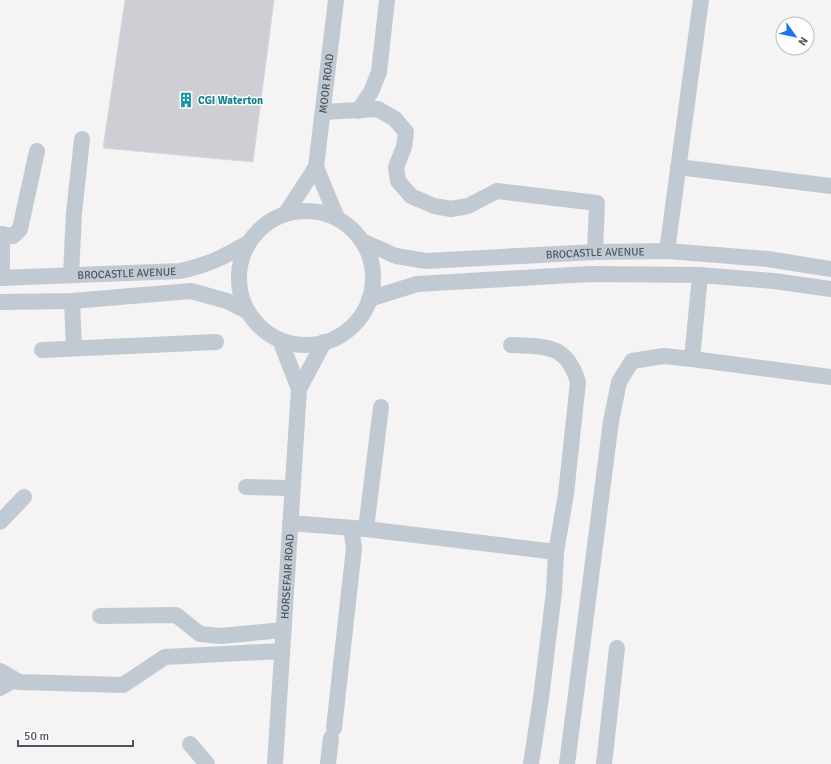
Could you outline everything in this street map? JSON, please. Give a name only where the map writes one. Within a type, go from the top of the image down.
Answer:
[{"type":"street","name":"MOOR ROAD","points":[[286,213],[316,167],[336,0]]},
{"type":"street","points":[[358,111],[371,92],[379,72],[387,0]]},
{"type":"street","points":[[666,252],[701,0]]},
{"type":"street","points":[[323,112],[378,109],[395,119],[406,132],[404,147],[396,166],[398,181],[411,196],[434,206],[451,209],[468,206],[497,191],[597,203],[595,252]]},
{"type":"street","points":[[71,275],[74,213],[82,138]]},
{"type":"street","points":[[1,278],[1,234],[13,236],[20,229],[37,151]]},
{"type":"street","name":"MOOR ROAD","points":[[316,167],[337,218]]},
{"type":"street","points":[[678,167],[831,186]]},
{"type":"street","points":[[309,211],[321,212],[337,218],[351,228],[362,241],[370,260],[373,280],[369,299],[362,314],[352,326],[339,336],[324,342],[302,345],[280,340],[261,328],[247,311],[241,294],[238,277],[241,260],[248,243],[258,230],[271,220],[286,213],[309,211]]},
{"type":"street","name":"BROCASTLE AVENUE","points":[[362,241],[396,256],[426,261],[595,252],[666,252],[768,259],[831,269]]},
{"type":"street","name":"BROCASTLE AVENUE","points":[[1,278],[180,271],[206,265],[225,257],[248,243]]},
{"type":"street","name":"BROCASTLE AVENUE","points":[[369,299],[417,284],[590,274],[700,275],[774,281],[831,290]]},
{"type":"street","points":[[692,359],[700,275]]},
{"type":"street","name":"BROCASTLE AVENUE","points":[[0,302],[72,301],[191,291],[227,301],[247,311]]},
{"type":"street","points":[[72,301],[74,348]]},
{"type":"street","name":"HORSEFAIR ROAD","points":[[280,340],[300,388]]},
{"type":"street","points":[[42,350],[216,342]]},
{"type":"street","name":"HORSEFAIR ROAD","points":[[275,764],[292,488],[300,388],[324,342]]},
{"type":"street","points":[[511,345],[545,347],[558,351],[567,357],[578,382],[566,494],[556,552],[554,592],[531,764]]},
{"type":"street","points":[[567,764],[611,421],[619,382],[632,361],[664,356],[831,377]]},
{"type":"street","points":[[328,764],[354,548],[382,407]]},
{"type":"street","points":[[246,487],[292,488]]},
{"type":"street","points":[[0,522],[24,497]]},
{"type":"street","points":[[290,523],[358,528],[556,552]]},
{"type":"street","points":[[100,616],[176,615],[200,634],[207,635],[221,636],[283,630]]},
{"type":"street","points":[[604,764],[617,648]]},
{"type":"street","points":[[0,671],[19,682],[123,685],[165,657],[282,651]]},
{"type":"street","points":[[0,688],[14,680]]},
{"type":"street","points":[[190,744],[207,764]]},
{"type":"building","name":"CGI Waterton","points":[[125,0],[274,0],[253,162],[103,148]]},
{"type":"place","name":"CGI Waterton","points":[[186,100]]}]
